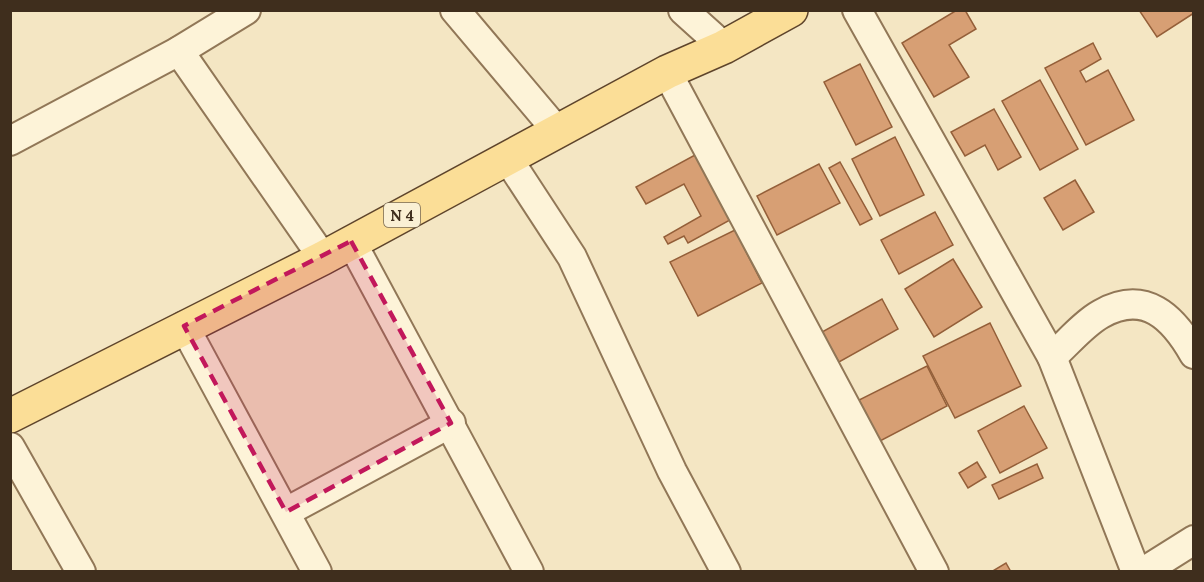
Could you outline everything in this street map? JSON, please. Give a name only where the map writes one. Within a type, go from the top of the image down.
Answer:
[{"type":"main road","name":"N 4","points":[[10,416],[184,326],[323,258],[667,72],[724,47],[791,10]]},
{"type":"street","points":[[10,141],[179,51],[246,10]]},
{"type":"street","points":[[455,10],[558,132]]},
{"type":"street","points":[[683,10],[724,47]]},
{"type":"street","points":[[857,10],[1052,357],[1136,572]]},
{"type":"street","points":[[179,51],[323,258]]},
{"type":"street","points":[[667,72],[934,572]]},
{"type":"street","points":[[508,159],[572,257],[672,471],[726,572]]},
{"type":"street","points":[[351,241],[451,423],[527,571]]},
{"type":"street","points":[[1052,357],[1100,314],[1120,306],[1141,304],[1161,312],[1181,332],[1194,354]]},
{"type":"street","points":[[184,326],[317,572]]},
{"type":"street","points":[[286,512],[451,423]]},
{"type":"street","points":[[10,447],[81,572]]},
{"type":"street","points":[[1143,572],[1194,540]]},
{"type":"highlighted area","points":[[351,241],[451,423],[286,512],[184,326]]},
{"type":"building","points":[[957,10],[965,10],[976,29],[949,45],[969,77],[934,97],[902,43]]},
{"type":"building","points":[[1139,10],[1194,10],[1194,13],[1157,37]]},
{"type":"building","points":[[1093,43],[1101,59],[1080,71],[1086,82],[1108,70],[1134,120],[1086,145],[1045,68]]},
{"type":"building","points":[[860,64],[892,127],[856,145],[824,82]]},
{"type":"building","points":[[1040,80],[1078,149],[1040,170],[1002,101]]},
{"type":"building","points":[[994,109],[1021,157],[998,170],[985,145],[965,156],[951,132]]},
{"type":"building","points":[[895,137],[924,195],[880,216],[852,159]]},
{"type":"building","points":[[695,155],[730,220],[688,243],[684,236],[668,244],[664,237],[701,216],[684,184],[646,204],[636,187]]},
{"type":"building","points":[[840,162],[872,219],[860,225],[829,168]]},
{"type":"building","points":[[819,164],[840,203],[777,235],[757,196]]},
{"type":"building","points":[[1075,180],[1094,212],[1063,230],[1044,198]]},
{"type":"building","points":[[935,212],[953,245],[899,274],[881,240]]},
{"type":"building","points":[[735,230],[762,283],[698,316],[670,262]]},
{"type":"building","points":[[953,259],[982,307],[934,337],[905,289]]},
{"type":"building","points":[[882,299],[898,329],[839,362],[822,332]]},
{"type":"building","points":[[990,323],[1021,386],[955,418],[923,356]]},
{"type":"building","points":[[927,366],[947,406],[880,441],[859,400]]},
{"type":"building","points":[[1024,406],[1047,448],[1000,473],[978,431]]},
{"type":"building","points":[[977,462],[986,477],[968,488],[959,473]]},
{"type":"building","points":[[1037,464],[1043,478],[999,499],[992,485]]},
{"type":"building","points":[[1006,563],[1011,572],[991,572]]}]
